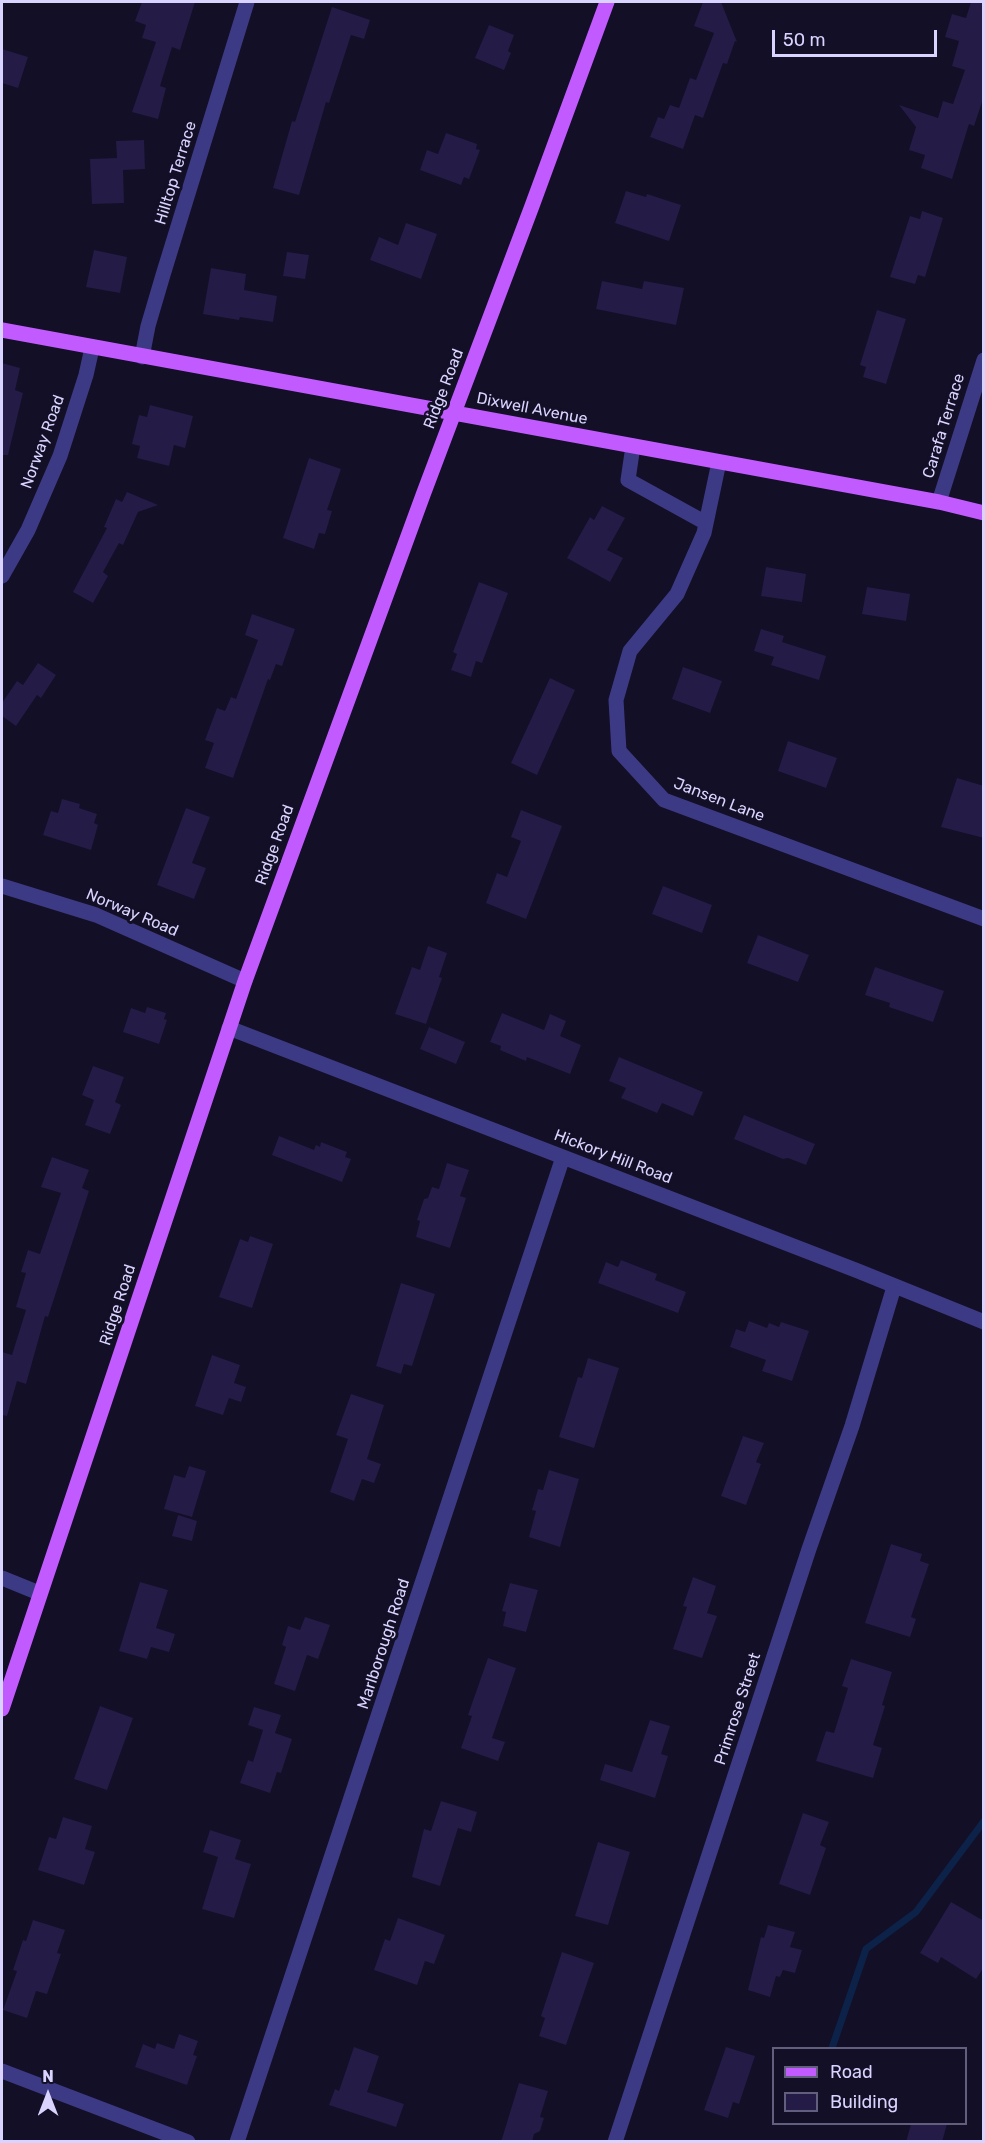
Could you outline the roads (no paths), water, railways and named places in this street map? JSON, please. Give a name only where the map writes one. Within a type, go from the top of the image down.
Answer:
[{"type":"main road","name":"Ridge Road","points":[[2,1709],[245,981],[607,2]]},
{"type":"main road","name":"Dixwell Avenue","points":[[2,330],[939,502],[984,513]]},
{"type":"street","name":"Hilltop Terrace","points":[[142,357],[148,326],[163,275],[248,2]]},
{"type":"street","name":"Norway Road","points":[[2,576],[28,530],[60,456],[86,375],[92,348]]},
{"type":"street","name":"Carafa Terrace","points":[[939,502],[984,360]]},
{"type":"street","points":[[633,446],[628,480],[706,523]]},
{"type":"street","name":"Jansen Lane","points":[[719,462],[704,533],[677,594],[630,651],[616,700],[619,751],[663,800],[984,919]]},
{"type":"street","name":"Norway Road","points":[[2,886],[96,915],[245,981]]},
{"type":"street","name":"Hickory Hill Road","points":[[229,1028],[858,1271],[984,1322]]},
{"type":"street","name":"Marlborough Road","points":[[237,2142],[563,1157]]},
{"type":"street","name":"Primrose Street","points":[[615,2142],[852,1426],[894,1287]]},
{"type":"street","points":[[2,1578],[39,1593]]},
{"type":"street","points":[[2,2071],[188,2142]]},
{"type":"waterway","points":[[832,2047],[866,1949],[916,1912],[984,1821]]}]
